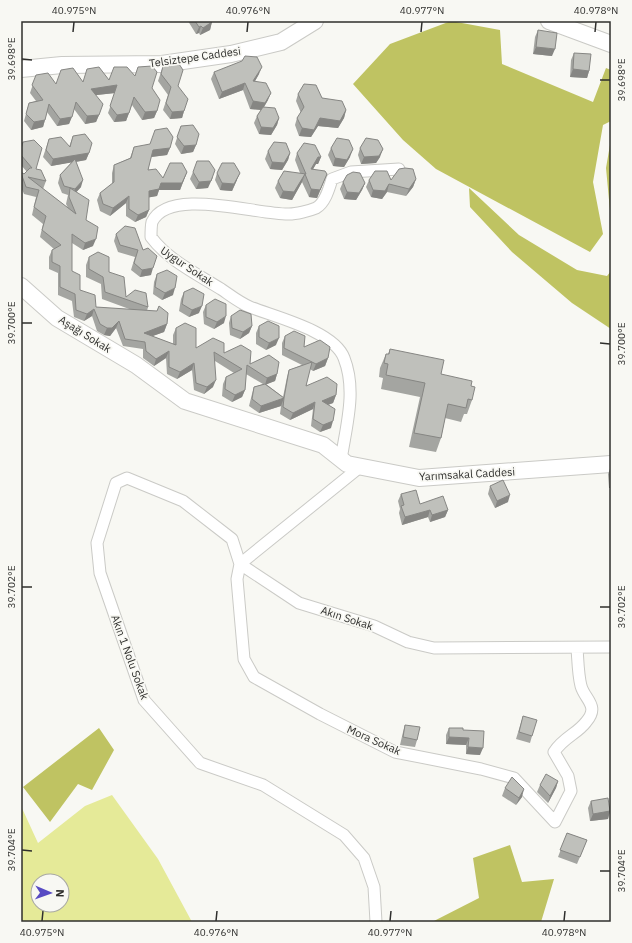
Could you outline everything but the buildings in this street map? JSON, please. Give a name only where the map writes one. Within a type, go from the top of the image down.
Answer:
[{"type":"street","name":"Telsiztepe Caddesi","points":[[21,69],[62,65],[162,64],[230,54],[280,42],[314,21]]},
{"type":"street","points":[[549,21],[611,44]]},
{"type":"street","name":"Uygur Sokak","points":[[341,460],[351,399],[348,371],[344,356],[334,343],[278,316],[249,306],[168,256],[151,237],[152,222],[166,207],[188,204],[205,204],[290,214],[317,207],[328,193],[332,180],[338,177],[351,172],[399,169]]},
{"type":"street","name":"Aşağı Sokak","points":[[21,286],[58,318],[136,365],[153,377]]},
{"type":"street","name":"Yarımsakal Caddesi","points":[[153,377],[185,401],[323,445],[347,464],[360,467],[419,478],[611,464]]},
{"type":"street","points":[[240,564],[360,467]]},
{"type":"street","name":"Akın 1 Nolu Sokak","points":[[240,564],[232,539],[183,501],[127,478],[116,483],[109,500],[97,543],[100,573],[144,700],[200,763],[263,785],[344,835],[364,858],[374,887],[376,922]]},
{"type":"street","name":"Akın Sokak","points":[[240,564],[299,603],[374,626],[408,642],[434,648],[611,647]]},
{"type":"street","name":"Mora Sokak","points":[[240,564],[237,579],[243,652],[244,659],[254,677],[320,714],[395,752],[482,769],[514,778],[555,822],[572,791],[568,776],[554,752],[561,742],[586,722],[591,712],[592,703],[582,687],[577,648]]},
{"type":"green space","points":[[451,21],[500,30],[502,64],[593,102],[606,68],[611,70],[611,121],[603,125],[593,182],[603,234],[590,252],[436,169],[403,140],[353,84],[390,44]]},
{"type":"green space","points":[[611,139],[611,221],[606,168]]},
{"type":"green space","points":[[469,188],[519,235],[577,270],[607,276],[611,271],[611,329],[572,303],[512,252],[470,207]]},
{"type":"green space","points":[[99,728],[114,750],[92,790],[78,784],[50,822],[23,787]]},
{"type":"green space","points":[[112,795],[158,859],[192,922],[21,922],[21,806],[38,843],[85,806]]},
{"type":"green space","points":[[510,845],[522,882],[554,879],[541,922],[432,922],[479,898],[473,858]]}]
